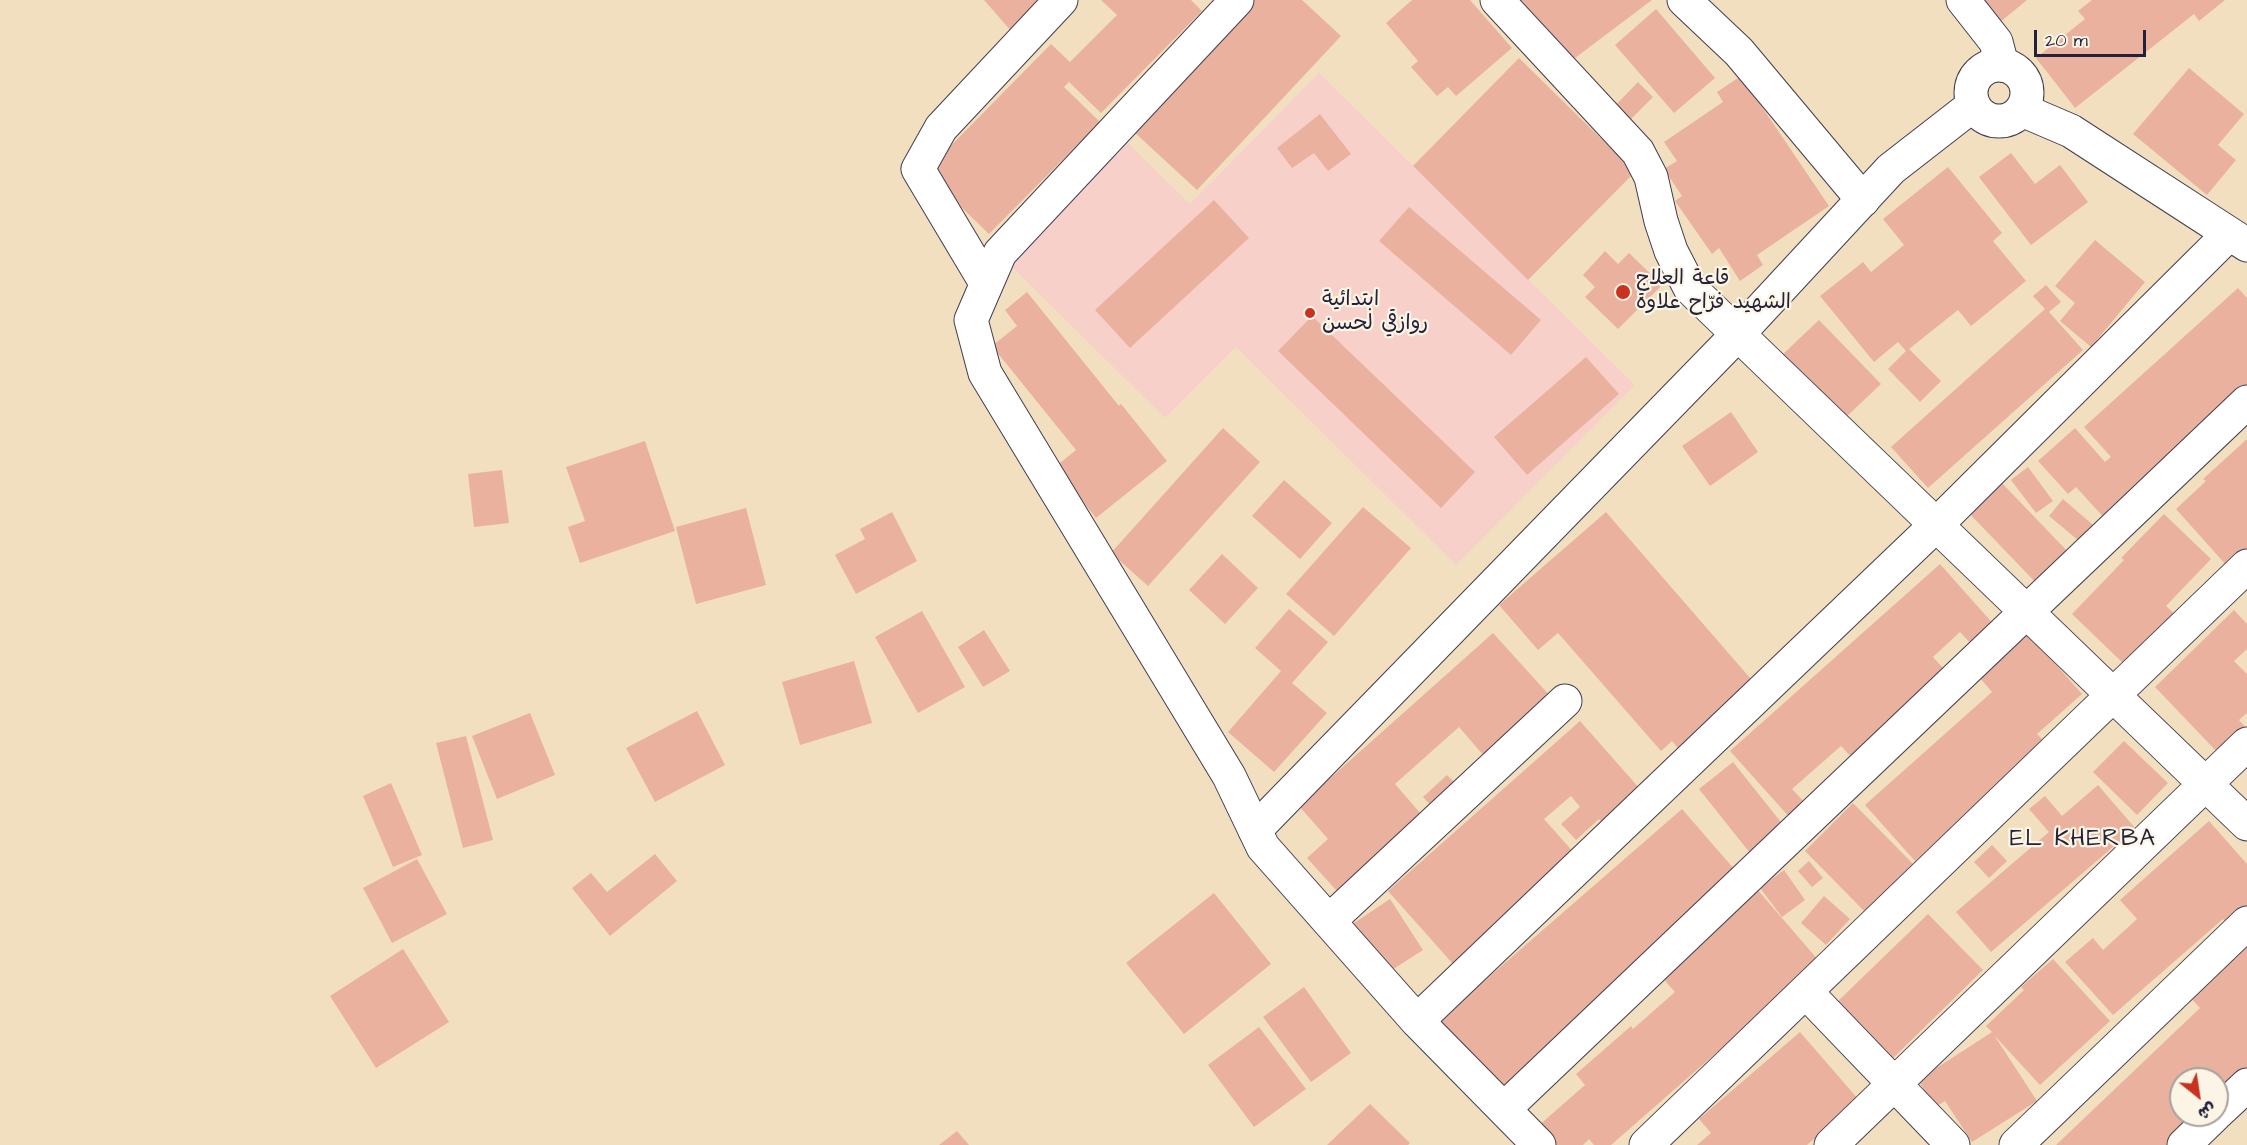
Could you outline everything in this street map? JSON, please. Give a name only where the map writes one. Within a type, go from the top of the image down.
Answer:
[{"type":"street","points":[[986,283],[918,169],[941,128],[1061,0]]},
{"type":"street","points":[[1237,0],[1000,253],[971,320],[985,373],[1229,776],[1263,847],[1417,1021],[1539,1145]]},
{"type":"street","points":[[1497,0],[1638,152],[1651,177],[1661,221],[1671,251],[1690,288],[2247,824]]},
{"type":"street","points":[[1684,0],[1739,51],[1863,200]]},
{"type":"street","points":[[1963,0],[1996,42],[2002,65]]},
{"type":"street","points":[[1992,65],[2002,65],[2020,74],[2027,92],[2022,110],[2015,117],[1996,122],[1978,114],[1972,106],[1971,86],[1976,76],[1992,65]]},
{"type":"street","points":[[1255,830],[1738,334],[1892,169],[1972,106]]},
{"type":"street","points":[[1417,1021],[2238,240],[2071,131],[2022,110]]},
{"type":"street","points":[[1505,1108],[2247,402]]},
{"type":"street","points":[[1646,1145],[2247,566]]},
{"type":"street","points":[[1329,921],[1565,701]]},
{"type":"street","points":[[1831,1145],[2247,744]]},
{"type":"street","points":[[2016,1145],[2247,923]]},
{"type":"street","points":[[1806,992],[1953,1145]]},
{"type":"street","points":[[2229,1102],[2247,1085]]},
{"type":"street","points":[[2184,1145],[2203,1127]]},
{"type":"shaded area","name":"ابتدائية روازقي لحسن","points":[[1319,73],[1635,385],[1456,565],[1236,347],[1165,418],[1008,263],[1128,143],[1190,204]]},
{"type":"building","points":[[984,0],[1048,0],[1012,32]]},
{"type":"building","points":[[1101,0],[1191,0],[1202,11],[1101,113],[1069,82],[1064,87],[1100,122],[989,234],[925,172],[1051,44],[1070,62],[1117,15]]},
{"type":"building","points":[[1252,0],[1302,0],[1341,36],[1197,190],[1132,130]]},
{"type":"building","points":[[1412,0],[1470,0],[1512,48],[1456,96],[1448,87],[1437,96],[1411,67],[1418,61],[1386,23]]},
{"type":"building","points":[[1519,0],[1652,0],[1567,64]]},
{"type":"building","points":[[1981,0],[2027,0],[1999,23]]},
{"type":"building","points":[[2092,0],[2225,0],[2199,21],[2194,14],[2075,108],[2036,58],[2085,19],[2078,11]]},
{"type":"building","points":[[1656,9],[1715,78],[1674,113],[1615,45]]},
{"type":"building","points":[[1519,58],[1635,172],[1528,280],[1413,166]]},
{"type":"building","points":[[2189,68],[2244,114],[2218,145],[2236,160],[2207,195],[2133,134]]},
{"type":"building","points":[[1741,76],[1829,206],[1757,255],[1763,265],[1740,281],[1719,248],[1712,254],[1675,201],[1682,196],[1664,169],[1677,161],[1664,142],[1723,102],[1717,92]]},
{"type":"building","points":[[1638,82],[1653,97],[1623,127],[1608,113]]},
{"type":"building","points":[[1320,114],[1351,154],[1328,171],[1314,153],[1292,168],[1277,148]]},
{"type":"building","points":[[2011,153],[2035,184],[2060,165],[2088,202],[2031,245],[1979,177]]},
{"type":"building","points":[[1948,167],[2002,233],[1993,241],[2026,281],[1971,326],[1958,310],[1909,349],[1941,381],[1920,402],[1888,369],[1906,351],[1898,342],[1874,362],[1820,296],[1863,262],[1871,272],[1904,245],[1883,219]]},
{"type":"building","points":[[1214,200],[1249,238],[1130,348],[1095,310]]},
{"type":"building","points":[[1409,207],[1541,320],[1511,355],[1379,241]]},
{"type":"building","points":[[2095,240],[2145,282],[2091,347],[2060,321],[2075,303],[2055,286]]},
{"type":"building","name":"قاعة العلاج الشهيد فرّاح علاوة","points":[[1605,251],[1618,264],[1629,253],[1662,285],[1618,329],[1585,297],[1595,287],[1583,275]]},
{"type":"building","points":[[2046,285],[2061,302],[2049,312],[2083,350],[1928,488],[1891,447],[2045,309],[2033,296]]},
{"type":"building","points":[[2238,288],[2247,298],[2247,395],[2107,521],[2076,487],[2068,494],[2038,461],[2075,428],[2105,462],[2111,457],[2084,427]]},
{"type":"building","points":[[1027,292],[1119,406],[1121,404],[1167,461],[1096,518],[1055,467],[1076,450],[992,346],[1017,326],[1005,310]]},
{"type":"building","points":[[1312,316],[1475,472],[1441,508],[1278,351]]},
{"type":"building","points":[[1819,320],[1881,384],[1845,418],[1783,354]]},
{"type":"building","points":[[1586,357],[1619,394],[1527,475],[1494,437]]},
{"type":"building","points":[[1731,412],[1758,452],[1710,486],[1682,446]]},
{"type":"building","points":[[1223,428],[1260,462],[1148,586],[1111,553]]},
{"type":"building","points":[[2247,439],[2247,548],[2227,566],[2176,509],[2206,481],[2203,479]]},
{"type":"building","points":[[645,441],[675,531],[580,563],[568,527],[585,521],[566,467]]},
{"type":"building","points":[[2028,467],[2053,501],[2036,513],[2011,480]]},
{"type":"building","points":[[502,470],[509,523],[474,527],[468,474]]},
{"type":"building","points":[[1284,480],[1332,523],[1300,559],[1252,516]]},
{"type":"building","points":[[1999,480],[2071,555],[2039,586],[1967,511]]},
{"type":"building","points":[[2063,499],[2093,525],[2079,541],[2049,516]]},
{"type":"building","points":[[1363,507],[1411,548],[1334,636],[1286,594]]},
{"type":"building","points":[[746,508],[766,585],[696,604],[676,527]]},
{"type":"building","points":[[892,512],[917,561],[856,594],[835,555],[865,539],[860,529]]},
{"type":"building","points":[[1606,512],[1757,686],[1681,752],[1672,741],[1661,751],[1558,633],[1538,650],[1499,605]]},
{"type":"building","points":[[2164,514],[2211,559],[2166,606],[2177,616],[2127,667],[2072,614],[2124,560],[2121,558]]},
{"type":"building","points":[[1222,554],[1258,588],[1225,624],[1189,590]]},
{"type":"building","points":[[1940,564],[1996,627],[1974,647],[1960,632],[1933,657],[1950,676],[1854,760],[1841,746],[1792,789],[1808,806],[1792,820],[1730,751]]},
{"type":"building","points":[[1289,609],[1328,642],[1292,683],[1327,713],[1274,772],[1228,732],[1281,671],[1255,648]]},
{"type":"building","points":[[2234,610],[2247,624],[2247,649],[2234,661],[2247,674],[2247,713],[2239,720],[2247,729],[2220,755],[2155,687]]},
{"type":"building","points":[[922,611],[965,687],[918,713],[875,637]]},
{"type":"building","points":[[984,630],[1010,671],[983,687],[958,647]]},
{"type":"building","points":[[1493,633],[1551,697],[1484,756],[1459,727],[1395,784],[1428,822],[1346,901],[1307,858],[1328,839],[1299,806]]},
{"type":"building","points":[[2029,634],[2082,694],[2037,734],[2047,744],[1915,861],[1865,805],[1992,692],[1980,678]]},
{"type":"building","points":[[854,661],[872,723],[800,745],[782,682]]},
{"type":"building","points":[[697,711],[725,765],[655,802],[626,748]]},
{"type":"building","points":[[530,713],[555,775],[497,799],[472,736]]},
{"type":"building","points":[[1580,721],[1648,798],[1611,831],[1599,819],[1576,840],[1561,824],[1580,807],[1571,796],[1544,819],[1576,855],[1453,964],[1388,891]]},
{"type":"building","points":[[466,736],[493,840],[463,848],[436,743]]},
{"type":"building","points":[[2124,741],[2168,783],[2137,815],[2093,772]]},
{"type":"building","points":[[1733,762],[1788,831],[1754,858],[1699,789]]},
{"type":"building","points":[[1447,775],[1459,787],[1435,810],[1423,797]]},
{"type":"building","points":[[391,783],[422,855],[393,867],[363,796]]},
{"type":"building","points":[[2098,785],[2135,828],[1991,952],[1956,912],[2049,832],[2029,809],[2045,796],[2062,816]]},
{"type":"building","points":[[1853,803],[1918,869],[1869,916],[1805,851]]},
{"type":"building","points":[[1682,809],[1741,877],[1504,1099],[1437,1022]]},
{"type":"building","points":[[2209,821],[2247,864],[2247,911],[2229,926],[2223,919],[2113,1015],[2065,962],[2093,938],[2103,950],[2137,919],[2120,900]]},
{"type":"building","points":[[1992,845],[2007,861],[1989,878],[1974,862]]},
{"type":"building","points":[[655,854],[677,881],[610,936],[572,888],[591,873],[607,892]]},
{"type":"building","points":[[417,859],[447,914],[392,943],[363,888]]},
{"type":"building","points":[[1809,861],[1823,878],[1812,887],[1798,871]]},
{"type":"building","points":[[1784,870],[1805,900],[1782,917],[1760,888]]},
{"type":"building","points":[[1756,888],[1820,962],[1611,1145],[1594,1145],[1589,1139],[1583,1145],[1553,1145],[1537,1127],[1585,1085],[1576,1074],[1631,1026],[1633,1029],[1675,992],[1658,973]]},
{"type":"building","points":[[1214,893],[1271,964],[1184,1034],[1126,963]]},
{"type":"building","points":[[1824,896],[1850,919],[1826,945],[1801,923]]},
{"type":"building","points":[[1390,899],[1423,950],[1384,975],[1351,925]]},
{"type":"building","points":[[1928,914],[1983,970],[1891,1060],[1836,1003]]},
{"type":"building","points":[[2247,932],[2247,1079],[2229,1096],[2229,1067],[2169,1067],[2169,1127],[2196,1127],[2176,1145],[2056,1145],[2200,1008],[2184,991]]},
{"type":"building","points":[[403,949],[449,1022],[376,1068],[330,996]]},
{"type":"building","points":[[2053,959],[2110,1021],[2040,1085],[1994,1035],[2037,1101],[1972,1142],[1945,1101],[1935,1107],[1918,1080],[1992,1032],[1986,1026],[2024,990],[2021,987]]},
{"type":"building","points":[[1304,987],[1351,1053],[1311,1082],[1263,1017]]},
{"type":"building","points":[[1259,1027],[1306,1089],[1254,1127],[1208,1065]]},
{"type":"building","points":[[1800,1032],[1859,1100],[1807,1145],[1697,1145],[1711,1133],[1699,1119]]},
{"type":"building","points":[[1370,1104],[1410,1143],[1408,1145],[1327,1145]]},
{"type":"building","points":[[957,1131],[969,1145],[939,1145]]},
{"type":"place","name":"قاعة العلاج الشهيد فرّاح علاوة","points":[[1623,292]]},
{"type":"place","name":"ابتدائية روازقي لحسن","points":[[1310,313]]},
{"type":"district","name":"EL KHERBA","points":[[2083,840]]}]
